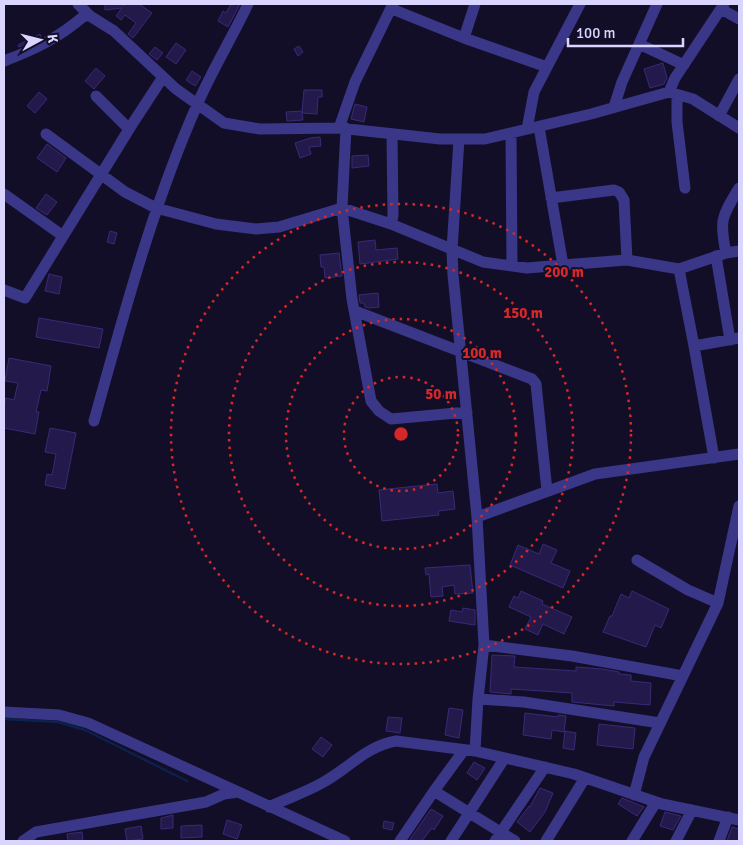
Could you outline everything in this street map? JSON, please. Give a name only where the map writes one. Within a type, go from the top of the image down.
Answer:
[{"type":"street","points":[[78,4],[90,16],[114,31],[176,89],[224,123],[260,129],[343,128],[440,139],[485,139],[673,93],[693,99],[739,128]]},
{"type":"street","points":[[94,421],[132,283],[156,208],[197,104],[248,4]]},
{"type":"street","points":[[464,38],[475,4]]},
{"type":"street","points":[[527,130],[534,92],[579,4]]},
{"type":"street","points":[[614,108],[622,82],[657,4]]},
{"type":"street","points":[[467,412],[391,418],[379,411],[371,401],[354,311],[342,208],[343,128],[355,82],[392,6],[464,38],[547,68]]},
{"type":"street","points":[[685,188],[673,93],[684,65],[722,6],[739,18]]},
{"type":"street","points":[[4,61],[30,51],[65,32],[84,16],[90,16]]},
{"type":"street","points":[[639,44],[684,65]]},
{"type":"street","points":[[4,290],[25,298],[129,129],[164,77]]},
{"type":"street","points":[[719,116],[739,79]]},
{"type":"street","points":[[96,96],[129,129]]},
{"type":"street","points":[[539,126],[562,265]]},
{"type":"street","points":[[512,133],[512,266]]},
{"type":"street","points":[[46,134],[125,192],[156,208],[216,224],[256,229],[279,227],[342,208],[392,224],[483,262],[527,268],[627,260],[679,269],[721,254],[739,251]]},
{"type":"street","points":[[392,134],[392,224]]},
{"type":"street","points":[[400,841],[434,791],[470,750],[484,645],[477,517],[460,352],[452,250],[459,139]]},
{"type":"street","points":[[694,346],[735,339],[721,254],[721,230],[724,214],[739,188]]},
{"type":"street","points":[[551,198],[614,190],[619,192],[624,200],[627,260]]},
{"type":"street","points":[[4,194],[63,236]]},
{"type":"street","points":[[679,269],[714,458]]},
{"type":"street","points":[[354,311],[532,379],[536,384],[547,491]]},
{"type":"street","points":[[477,517],[595,474],[739,454]]},
{"type":"street","points":[[634,795],[644,757],[718,603],[739,506]]},
{"type":"street","points":[[637,560],[688,590],[718,603]]},
{"type":"street","points":[[484,645],[572,656],[683,676]]},
{"type":"street","points":[[478,699],[524,702],[660,723]]},
{"type":"street","points":[[4,712],[59,715],[88,723],[345,841]]},
{"type":"street","points":[[269,807],[322,783],[372,748],[396,741],[470,750],[585,778],[656,802],[734,818],[719,841]]},
{"type":"street","points":[[451,841],[504,759]]},
{"type":"street","points":[[495,841],[544,767]]},
{"type":"street","points":[[546,841],[585,778]]},
{"type":"street","points":[[434,791],[515,841]]},
{"type":"street","points":[[23,841],[36,832],[206,802],[224,794],[238,792]]},
{"type":"street","points":[[630,840],[656,802]]},
{"type":"street","points":[[676,841],[692,810]]},
{"type":"building","points":[[105,4],[123,4],[123,6],[125,4],[139,4],[152,13],[133,38],[128,34],[136,23],[125,15],[121,20],[116,16],[122,8],[105,10]]},
{"type":"building","points":[[231,4],[240,4],[228,27],[218,21],[223,11],[226,13]]},
{"type":"building","points":[[40,34],[41,37],[19,47],[18,45]]},
{"type":"building","points":[[176,43],[186,50],[176,64],[166,57]]},
{"type":"building","points":[[299,46],[303,52],[298,56],[294,49]]},
{"type":"building","points":[[155,47],[163,53],[157,60],[149,54]]},
{"type":"building","points":[[663,63],[667,78],[664,84],[650,88],[644,69]]},
{"type":"building","points":[[96,68],[105,76],[94,89],[85,81]]},
{"type":"building","points":[[192,71],[201,77],[195,86],[186,80]]},
{"type":"building","points":[[304,90],[322,90],[322,97],[318,97],[317,114],[302,113]]},
{"type":"building","points":[[39,92],[47,99],[35,113],[27,106]]},
{"type":"building","points":[[355,104],[367,107],[364,122],[351,119]]},
{"type":"building","points":[[302,111],[303,120],[287,121],[286,112]]},
{"type":"building","points":[[320,137],[321,146],[309,147],[311,154],[300,158],[295,143]]},
{"type":"building","points":[[47,144],[66,158],[57,172],[37,158]]},
{"type":"building","points":[[368,155],[369,166],[352,168],[352,156]]},
{"type":"building","points":[[46,194],[57,202],[47,215],[36,208]]},
{"type":"building","points":[[110,231],[117,233],[114,244],[107,242]]},
{"type":"building","points":[[375,240],[376,250],[397,248],[398,259],[360,264],[358,242]]},
{"type":"building","points":[[339,253],[342,276],[325,278],[324,267],[321,267],[320,255]]},
{"type":"building","points":[[49,274],[62,277],[59,294],[45,291]]},
{"type":"building","points":[[378,293],[379,307],[369,308],[365,307],[364,303],[360,303],[359,295]]},
{"type":"building","points":[[39,318],[103,329],[99,348],[36,337]]},
{"type":"building","points":[[9,358],[51,366],[47,391],[41,390],[36,412],[39,412],[35,434],[4,428],[4,404],[6,398],[14,400],[18,383],[5,381]]},
{"type":"building","points":[[50,428],[76,433],[65,489],[45,485],[47,474],[52,475],[56,454],[45,452]]},
{"type":"building","points":[[437,484],[438,493],[453,491],[455,509],[438,511],[439,515],[382,521],[379,490]]},
{"type":"building","points":[[543,544],[557,550],[551,563],[570,571],[563,588],[510,565],[518,545],[539,554]]},
{"type":"building","points":[[470,565],[473,593],[455,594],[454,585],[442,587],[443,596],[431,597],[429,574],[426,575],[425,568]]},
{"type":"building","points":[[521,591],[543,601],[542,604],[572,617],[564,634],[543,624],[538,635],[525,629],[531,617],[509,607],[514,596],[518,598]]},
{"type":"building","points":[[632,591],[669,609],[661,628],[655,625],[646,647],[603,632],[621,594],[629,598]]},
{"type":"building","points":[[463,608],[475,610],[475,625],[449,621],[451,610],[462,612]]},
{"type":"building","points":[[492,655],[515,656],[514,667],[576,671],[576,667],[602,669],[631,675],[631,681],[651,683],[650,705],[614,702],[614,706],[572,702],[572,693],[511,689],[511,694],[490,692]]},
{"type":"building","points":[[449,708],[463,710],[459,738],[445,735]]},
{"type":"building","points":[[525,713],[558,717],[558,715],[566,716],[564,732],[552,730],[551,739],[523,735]]},
{"type":"building","points":[[388,717],[402,718],[400,733],[386,731]]},
{"type":"building","points":[[599,724],[635,728],[633,749],[597,745]]},
{"type":"building","points":[[565,731],[576,733],[574,750],[563,748]]},
{"type":"building","points":[[321,737],[332,745],[323,757],[312,749]]},
{"type":"building","points":[[474,762],[485,768],[477,780],[467,773]]},
{"type":"building","points":[[540,788],[553,793],[545,812],[530,832],[517,822],[530,807]]},
{"type":"building","points":[[622,798],[644,807],[637,816],[618,804]]},
{"type":"building","points":[[431,809],[443,816],[434,830],[432,828],[422,841],[409,841]]},
{"type":"building","points":[[665,812],[681,816],[673,830],[660,826]]},
{"type":"building","points":[[173,815],[173,828],[161,829],[161,818]]},
{"type":"building","points":[[227,820],[242,825],[237,839],[223,834]]},
{"type":"building","points":[[384,821],[394,823],[392,830],[383,828]]},
{"type":"building","points":[[202,825],[202,837],[181,838],[181,826]]},
{"type":"building","points":[[141,826],[143,839],[127,841],[125,829]]},
{"type":"building","points":[[732,827],[739,829],[739,841],[727,841]]},
{"type":"building","points":[[82,832],[83,841],[68,841],[67,834]]},
{"type":"waterway","points":[[4,719],[58,722],[85,730],[187,781]]}]
